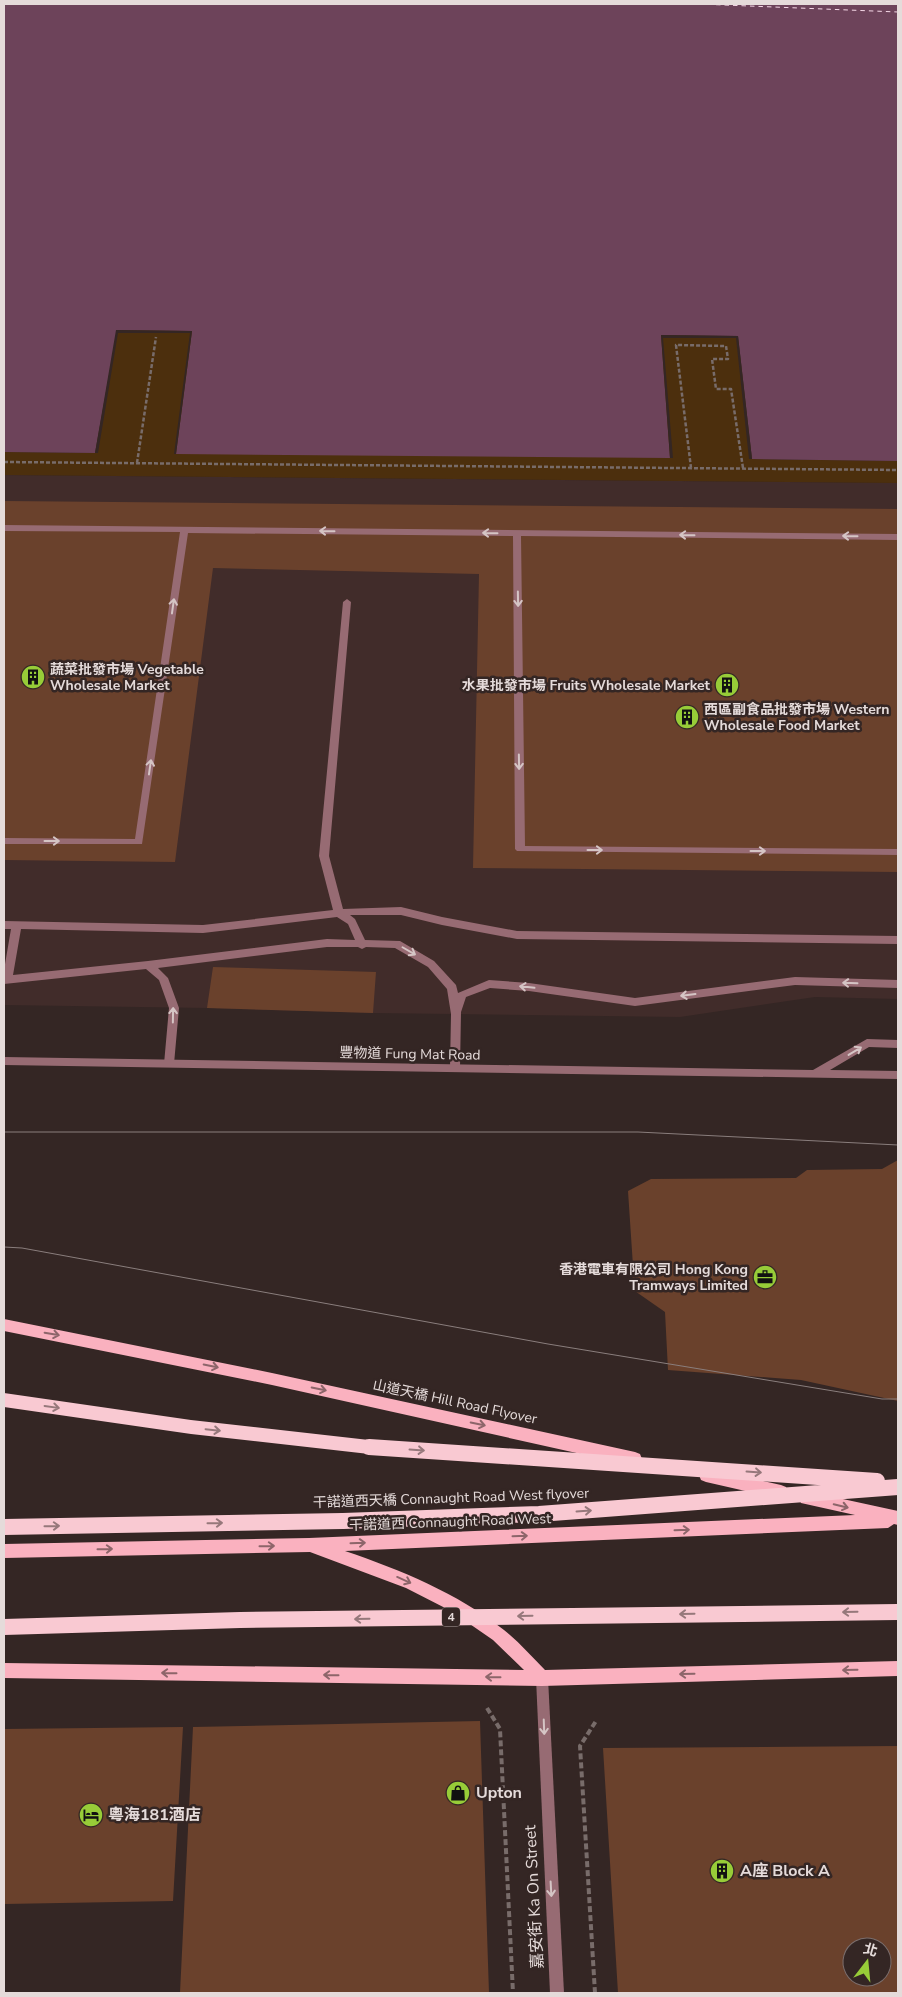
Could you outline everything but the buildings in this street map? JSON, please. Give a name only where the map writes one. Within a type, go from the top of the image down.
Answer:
[{"type":"highway","points":[[4,1400],[191,1427],[369,1446],[898,1485]]},
{"type":"highway","name":"干諾道西天橋 Connaught Road West flyover","points":[[4,1527],[343,1521],[539,1514],[898,1485]]},
{"type":"highway","name":"4","points":[[4,1627],[250,1620],[898,1612]]},
{"type":"main road","name":"山道天橋 Hill Road Flyover","points":[[4,1326],[272,1379],[898,1520]]},
{"type":"main road","name":"干諾道西 Connaught Road West","points":[[4,1552],[309,1545],[898,1520]]},
{"type":"main road","points":[[309,1545],[383,1570],[441,1597],[498,1635],[542,1678]]},
{"type":"main road","points":[[4,1671],[542,1678],[898,1669]]},
{"type":"street","points":[[4,528],[898,537]]},
{"type":"street","points":[[4,841],[139,842],[184,530]]},
{"type":"street","points":[[517,533],[520,849],[898,852]]},
{"type":"street","points":[[347,602],[324,856],[339,913],[352,922],[362,945]]},
{"type":"street","points":[[4,925],[203,928],[339,913],[401,911],[517,935],[898,940]]},
{"type":"street","points":[[17,925],[5,979],[148,965],[327,943],[397,944],[431,964],[452,988],[456,1014],[455,1068]]},
{"type":"street","points":[[148,965],[163,978],[174,1008],[170,1064]]},
{"type":"street","points":[[456,1014],[462,995],[489,984],[529,987],[635,1002],[794,981],[898,984]]},
{"type":"street","points":[[815,1074],[868,1043],[898,1044]]},
{"type":"street","name":"豐物道 Fung Mat Road","points":[[4,1061],[898,1075]]},
{"type":"street","name":"嘉安街 Ka On Street","points":[[542,1678],[557,1993]]},
{"type":"path","points":[[137,463],[156,337]]},
{"type":"path","points":[[691,468],[676,345],[726,346],[728,359],[712,359],[716,389],[732,389],[743,468]]},
{"type":"path","points":[[4,462],[898,470]]},
{"type":"path","name":"嘉安街 Ka On Street","points":[[486,1708],[500,1729],[513,1993]]},
{"type":"path","points":[[594,1993],[580,1746],[596,1720]]},
{"type":"shaded area","points":[[4,4],[898,4],[898,461],[752,459],[738,336],[661,335],[670,458],[176,454],[192,331],[117,330],[95,453],[4,452]]},
{"type":"shaded area","points":[[116,330],[738,336],[752,459],[898,461],[898,483],[4,475],[4,452],[95,453]]},
{"type":"shaded area","name":"西區副食品批發市場 Western Wholesale Food Market","points":[[4,475],[898,483],[898,999],[815,997],[680,1017],[4,1005]]},
{"type":"pier","points":[[116,330],[192,331],[176,454],[174,454],[190,333],[118,333],[98,453],[95,453]]},
{"type":"pier","points":[[661,335],[738,336],[752,459],[749,459],[736,338],[663,338],[673,458],[670,458]]},
{"type":"ferry route","points":[[699,4],[898,12]]},
{"type":"tram line","points":[[4,1132],[638,1132],[898,1145]]},
{"type":"tram line","points":[[4,1247],[22,1248],[548,1344],[882,1399],[898,1399]]},
{"type":"place","name":"蔬菜批發市場 Vegetable Wholesale Market","points":[[33,677]]},
{"type":"place","name":"水果批發市場 Fruits Wholesale Market","points":[[727,685]]},
{"type":"place","name":"西區副食品批發市場 Western Wholesale Food Market","points":[[687,717]]},
{"type":"place","name":"香港電車有限公司 Hong Kong Tramways Limited","points":[[765,1277]]},
{"type":"place","name":"Upton","points":[[458,1793]]},
{"type":"place","name":"粵海181酒店","points":[[91,1815]]},
{"type":"place","name":"A座 Block A","points":[[722,1871]]}]
